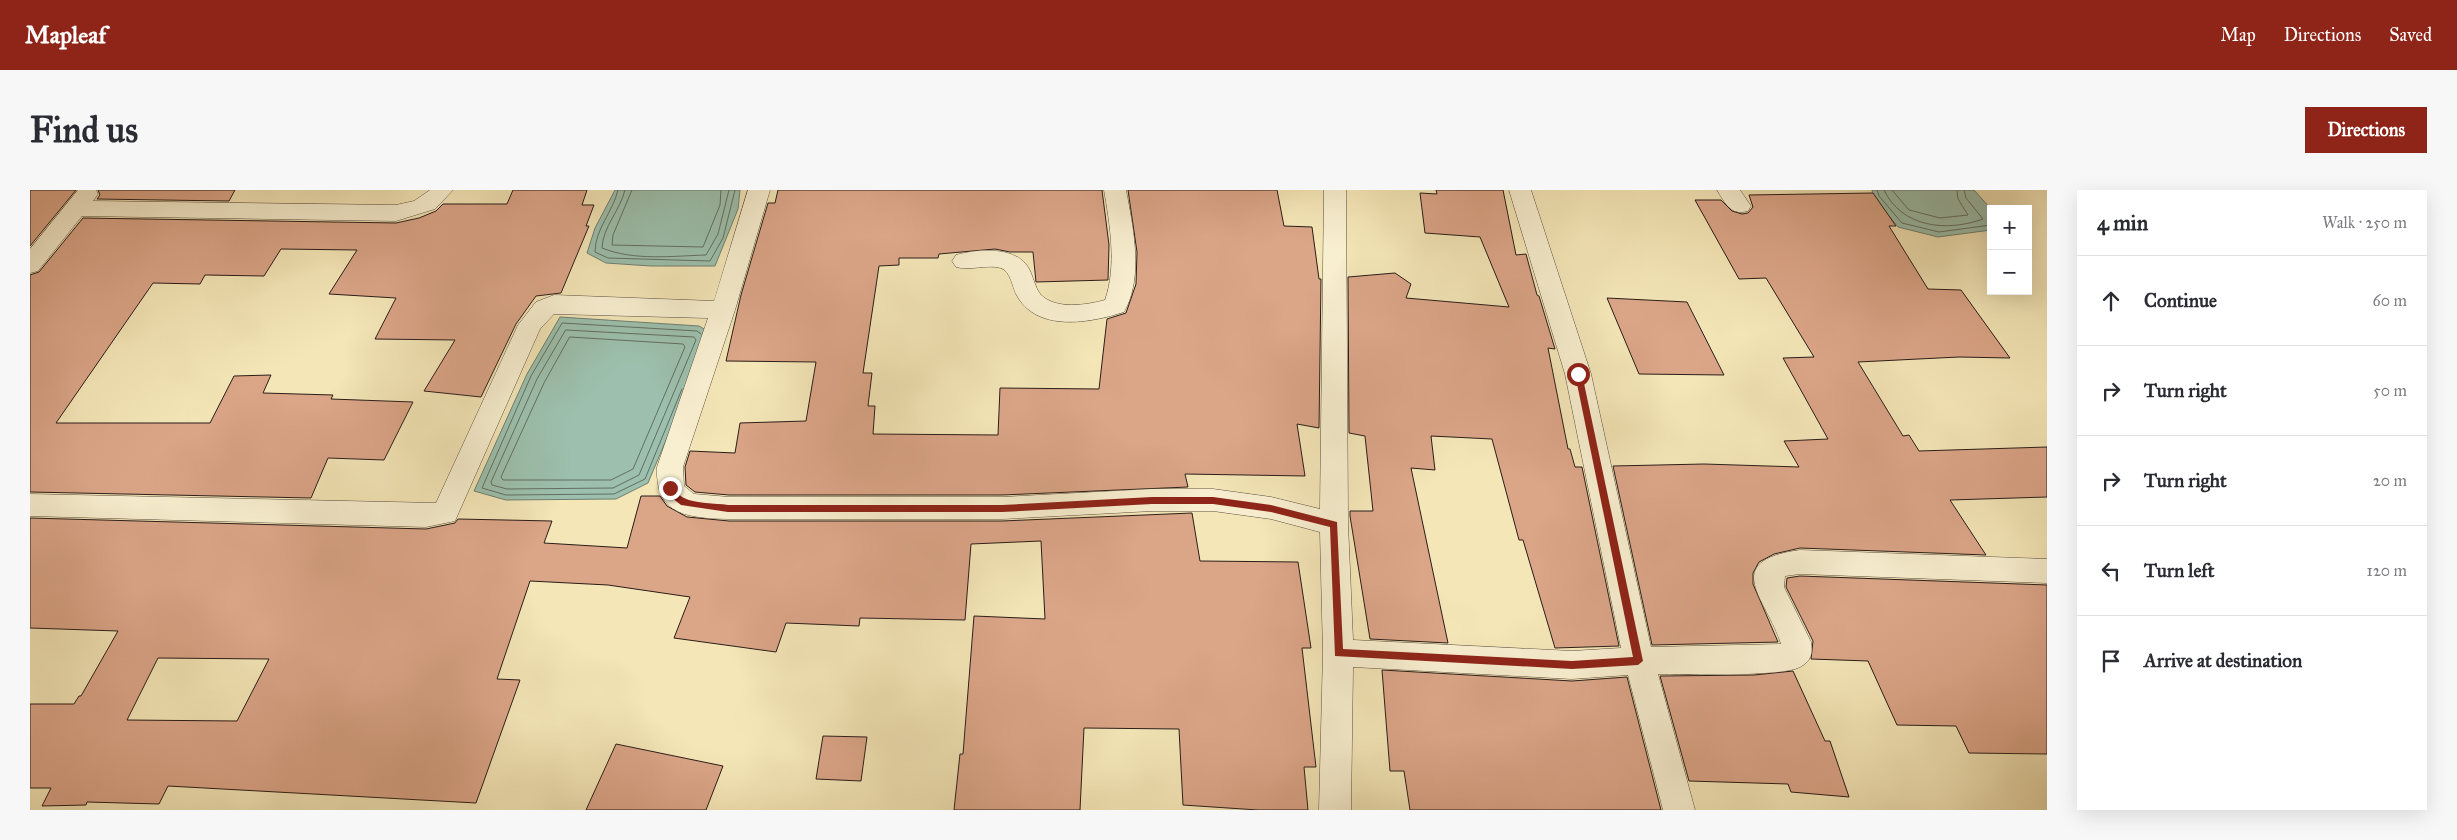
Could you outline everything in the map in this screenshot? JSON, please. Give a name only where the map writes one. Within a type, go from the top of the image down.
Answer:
[{"type":"street","points":[[30,265],[90,190]]},
{"type":"street","points":[[76,208],[396,213],[414,210],[429,204],[442,190]]},
{"type":"street","points":[[759,190],[723,310],[670,467],[670,488],[675,496],[684,502],[728,508],[1002,508],[1152,500],[1213,500],[1271,508],[1334,524]]},
{"type":"street","points":[[964,261],[1005,261],[1015,266],[1021,273],[1033,301],[1050,310],[1090,313],[1114,306],[1120,294],[1122,225],[1115,190]]},
{"type":"street","points":[[1335,190],[1334,524],[1338,653],[1335,810]]},
{"type":"street","points":[[1520,190],[1578,374],[1638,661],[1679,810]]},
{"type":"street","points":[[30,505],[426,516],[445,513],[530,326],[545,308],[554,304],[723,310]]},
{"type":"street","points":[[1338,653],[1572,665],[1638,661],[1789,658],[1798,652],[1796,642],[1769,587],[1769,572],[1778,565],[1800,562],[2047,571]]},
{"type":"water","points":[[615,190],[740,190],[738,209],[715,266],[651,266],[606,263],[587,253],[595,228]]},
{"type":"water","points":[[1872,190],[1974,190],[1987,205],[1987,231],[1938,237],[1898,227],[1874,198]]},
{"type":"water","points":[[560,317],[699,326],[711,333],[648,483],[616,499],[506,500],[474,491],[527,374]]},
{"type":"building","points":[[30,190],[76,190],[30,246]]},
{"type":"building","points":[[98,190],[235,190],[229,201],[97,199],[100,195]]},
{"type":"building","points":[[513,190],[587,190],[582,205],[594,205],[586,226],[589,226],[561,293],[536,296],[516,324],[481,397],[424,391],[455,340],[375,339],[396,298],[329,294],[357,250],[281,249],[264,276],[205,275],[200,284],[153,283],[56,423],[210,423],[234,376],[271,375],[263,393],[333,395],[331,399],[413,402],[384,460],[328,458],[311,498],[30,492],[30,275],[39,272],[83,218],[396,223],[419,218],[436,211],[443,204],[507,204]]},
{"type":"building","points":[[778,190],[1102,190],[1109,245],[1108,280],[1036,282],[1033,252],[1010,252],[995,249],[939,254],[938,258],[899,258],[899,265],[879,266],[863,373],[872,373],[868,406],[875,406],[873,434],[998,435],[1000,388],[1099,389],[1107,319],[1126,313],[1136,284],[1137,252],[1128,190],[1277,190],[1284,226],[1312,227],[1319,279],[1321,279],[1319,428],[1297,424],[1305,476],[1185,474],[1188,487],[1002,495],[729,495],[695,492],[686,485],[685,467],[690,451],[735,453],[740,423],[806,421],[816,362],[726,361],[741,295],[768,203],[775,203]]},
{"type":"building","points":[[1436,190],[1503,190],[1516,255],[1526,254],[1555,349],[1548,348],[1568,449],[1570,449],[1575,467],[1582,467],[1619,646],[1555,648],[1523,540],[1519,540],[1492,439],[1431,436],[1435,470],[1411,468],[1448,643],[1370,639],[1350,516],[1350,511],[1373,511],[1365,436],[1349,433],[1348,277],[1395,273],[1411,284],[1406,298],[1509,307],[1480,237],[1425,233],[1420,193],[1437,194]]},
{"type":"building","points":[[1873,193],[1896,226],[1889,226],[1928,289],[1961,290],[2010,358],[1959,357],[1858,362],[1903,436],[1909,435],[1919,451],[2047,447],[2047,497],[1950,500],[1986,555],[1800,548],[1774,554],[1759,562],[1753,573],[1753,584],[1778,642],[1652,645],[1613,466],[1704,464],[1799,467],[1784,441],[1828,439],[1783,358],[1814,357],[1766,278],[1739,279],[1695,200],[1721,200],[1732,211],[1742,214],[1748,213],[1753,207],[1749,195]]},
{"type":"building","points":[[1607,298],[1687,302],[1724,375],[1639,374]]},
{"type":"building","points":[[641,496],[660,496],[667,506],[687,517],[729,521],[1002,521],[1192,513],[1200,561],[1298,562],[1311,648],[1302,648],[1316,767],[1304,767],[1308,810],[1258,810],[1183,805],[1179,729],[1084,728],[1080,810],[954,810],[960,754],[963,754],[974,616],[1045,619],[1041,541],[971,544],[965,620],[860,618],[859,626],[786,623],[776,652],[674,638],[690,597],[608,585],[530,581],[497,679],[520,680],[476,803],[168,786],[159,804],[87,802],[86,805],[42,806],[51,788],[30,788],[30,704],[74,704],[79,696],[81,696],[118,631],[30,628],[30,518],[426,529],[455,523],[458,519],[552,521],[544,543],[627,548]],"holes":[[[158,658],[269,659],[237,721],[127,720]]]},
{"type":"building","points":[[1800,576],[2047,585],[2047,754],[1969,753],[1956,726],[1897,725],[1868,661],[1811,659],[1813,641],[1786,587],[1787,578]]},
{"type":"building","points":[[1382,670],[1572,681],[1627,677],[1661,810],[1410,810],[1404,771],[1390,771]]},
{"type":"building","points":[[1793,671],[1825,741],[1830,741],[1849,797],[1791,792],[1788,784],[1689,781],[1660,676],[1754,675]]},
{"type":"building","points":[[823,736],[867,737],[861,781],[816,779]]},
{"type":"building","points":[[616,744],[723,766],[706,810],[586,810]]},
{"type":"route","points":[[670,488],[675,496],[684,502],[702,506],[728,508],[1002,508],[1152,500],[1213,500],[1271,508],[1334,524],[1338,653],[1572,665],[1638,661],[1578,374]]}]
